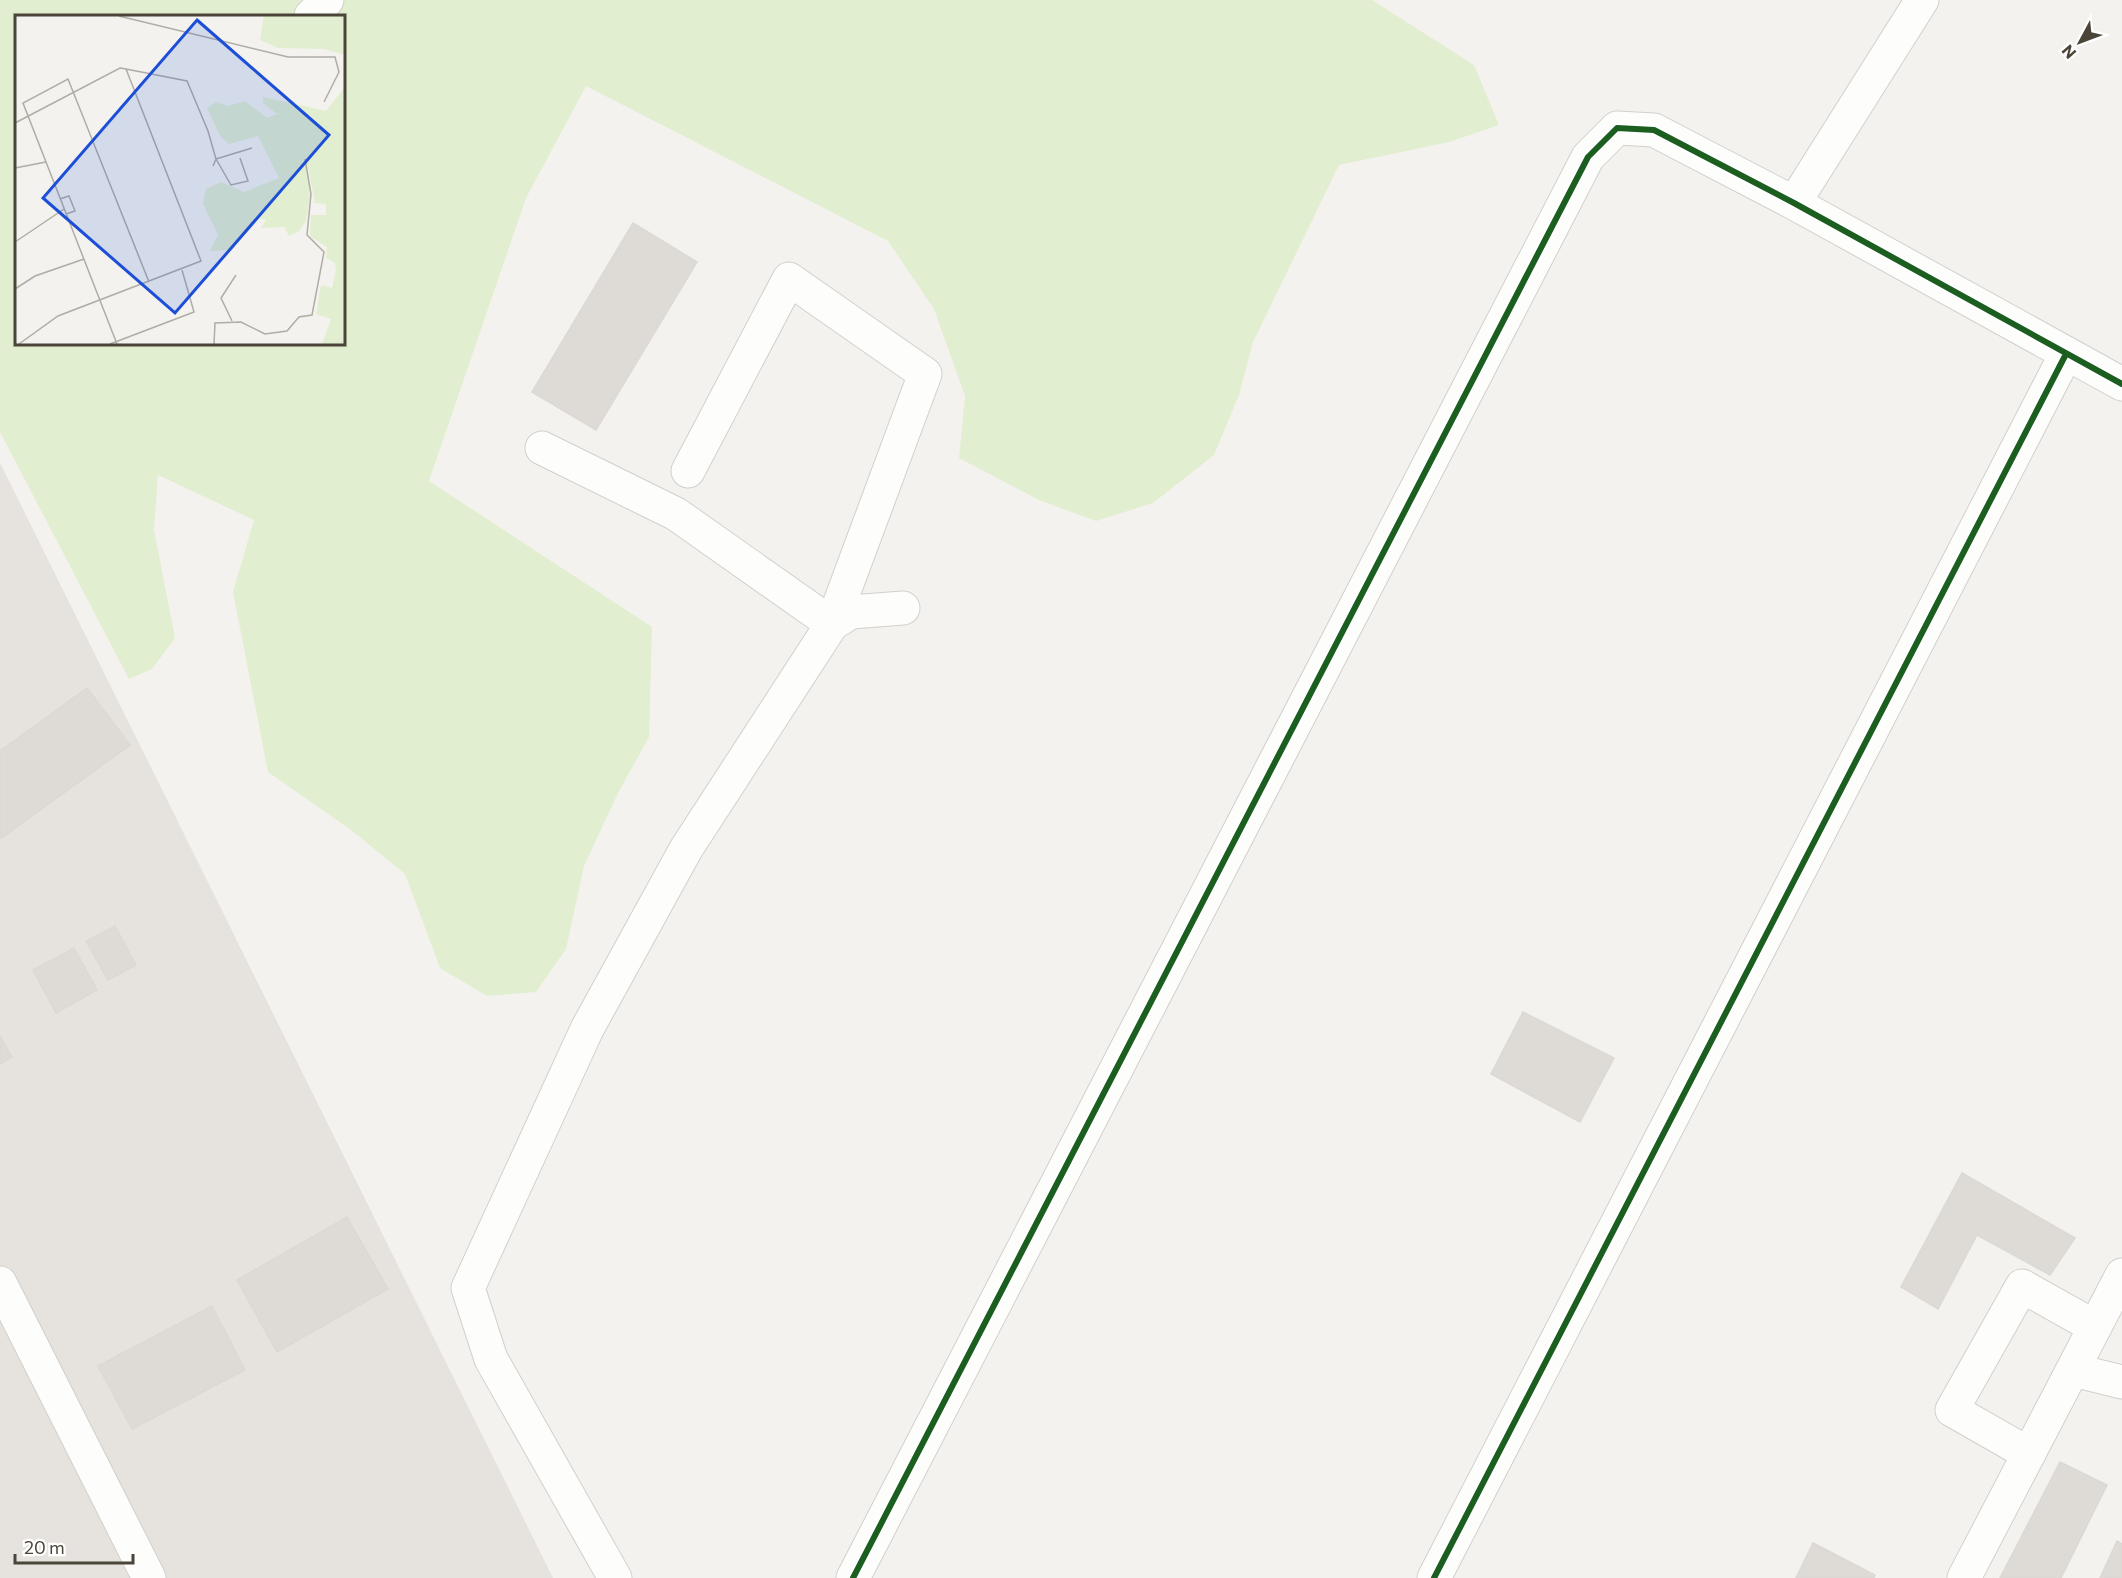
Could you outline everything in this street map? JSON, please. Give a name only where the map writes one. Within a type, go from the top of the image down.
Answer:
[{"type":"street","points":[[312,15],[327,0]]},
{"type":"street","points":[[1794,203],[1922,0]]},
{"type":"street","points":[[853,1578],[1588,157],[1617,128],[1654,130],[1794,203],[2122,384]]},
{"type":"street","points":[[615,1578],[491,1359],[468,1288],[592,1019],[686,849],[832,624],[925,374],[789,279],[688,471]]},
{"type":"street","points":[[1434,1578],[2066,354]]},
{"type":"street","points":[[542,448],[676,514],[832,624]]},
{"type":"street","points":[[832,624],[851,612],[903,608]]},
{"type":"street","points":[[1964,1578],[2122,1275]]},
{"type":"street","points":[[0,1282],[149,1578]]},
{"type":"street","points":[[2029,1454],[1952,1410],[2022,1286],[2095,1327]]},
{"type":"street","points":[[2073,1370],[2122,1382]]},
{"type":"shaded area","points":[[0,463],[553,1578],[0,1578]]},
{"type":"green space","points":[[0,0],[311,0],[304,15],[15,15],[15,345],[345,345],[345,15],[331,15],[343,0],[1372,0],[1474,65],[1499,125],[1449,142],[1339,165],[1253,342],[1239,395],[1214,455],[1153,503],[1096,521],[1039,500],[959,458],[965,396],[934,309],[888,241],[586,86],[526,198],[429,481],[652,627],[649,737],[618,793],[584,866],[566,949],[536,992],[487,996],[440,968],[405,874],[351,830],[268,772],[233,592],[254,520],[158,475],[154,530],[175,638],[152,669],[129,679],[0,432]]},
{"type":"building","points":[[633,223],[697,262],[596,430],[532,392]]},
{"type":"building","points":[[87,688],[130,745],[0,839],[0,751]]},
{"type":"building","points":[[115,926],[136,965],[108,980],[86,941]]},
{"type":"building","points":[[74,948],[97,990],[56,1013],[33,970]]},
{"type":"building","points":[[1523,1012],[1614,1058],[1580,1122],[1491,1074]]},
{"type":"building","points":[[0,1036],[12,1057],[0,1064]]},
{"type":"building","points":[[1962,1173],[2075,1238],[2050,1275],[1977,1235],[1938,1309],[1901,1287]]},
{"type":"building","points":[[347,1217],[388,1289],[277,1352],[237,1280]]},
{"type":"building","points":[[212,1306],[245,1370],[132,1429],[98,1366]]},
{"type":"building","points":[[2060,1462],[2107,1485],[2061,1578],[2000,1578]]},
{"type":"building","points":[[2117,1541],[2122,1544],[2122,1578],[2100,1578]]},
{"type":"building","points":[[1813,1543],[1875,1575],[1874,1578],[1796,1578]]},
{"type":"cycle path","points":[[853,1578],[1588,157],[1617,128],[1654,130],[1794,203],[2122,384]]},
{"type":"cycle path","points":[[1434,1578],[2066,354]]}]
